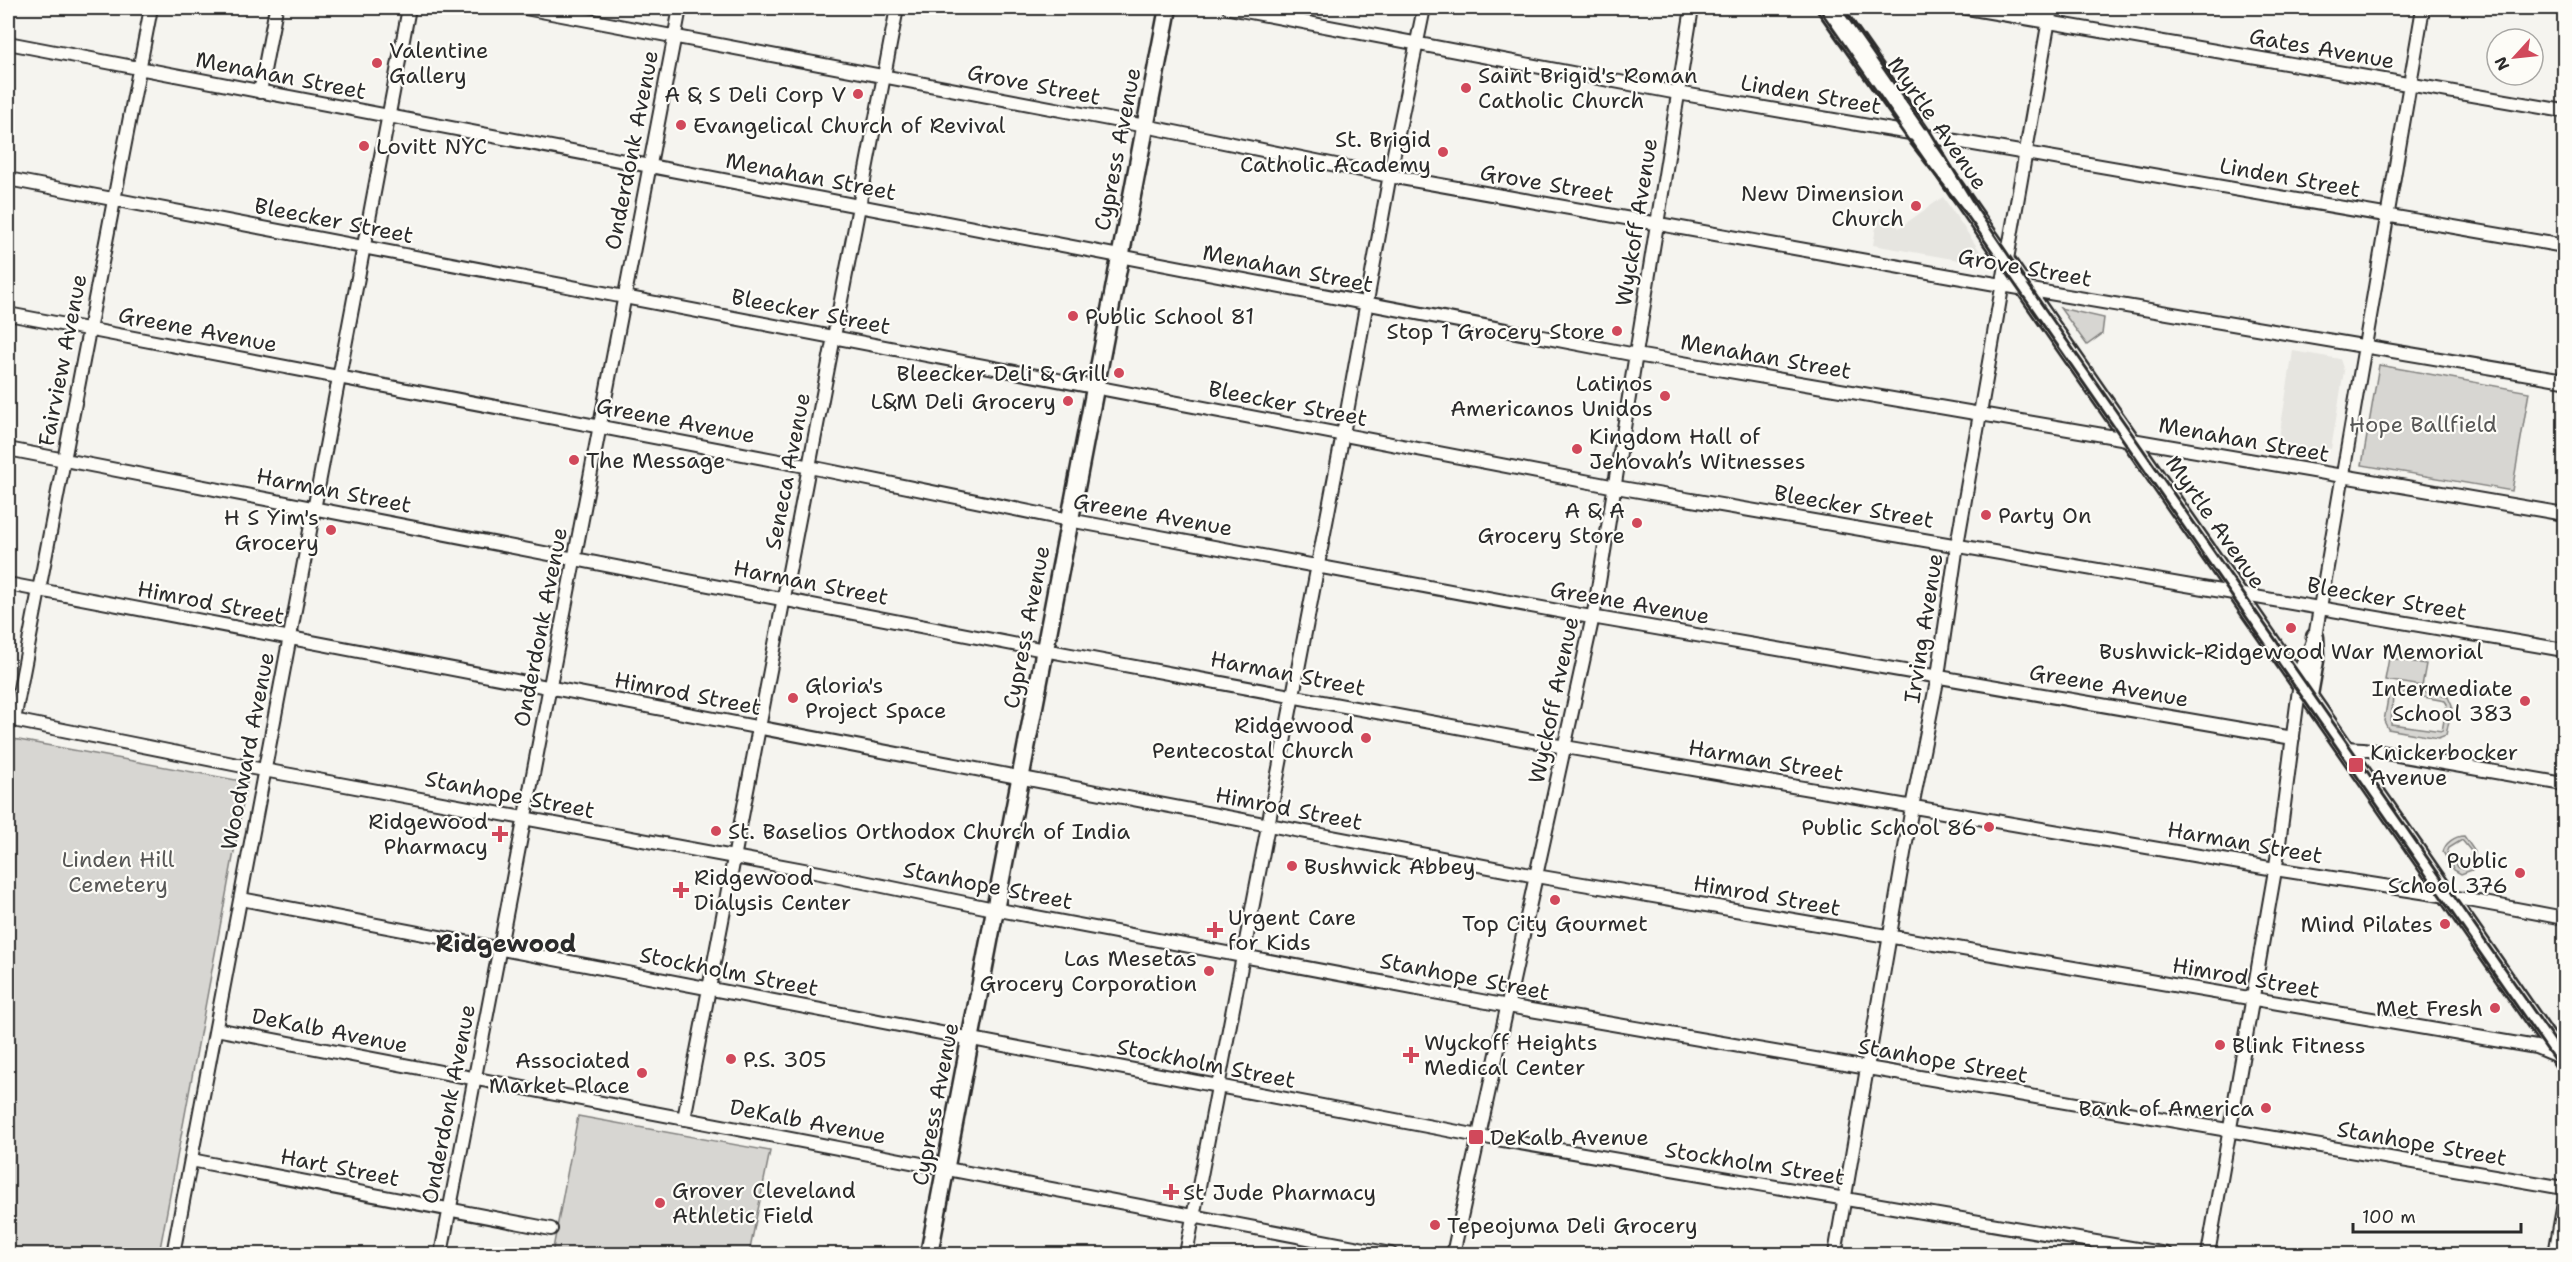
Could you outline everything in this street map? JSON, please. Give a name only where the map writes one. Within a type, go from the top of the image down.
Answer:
[{"type":"main road","name":"Cypress Avenue","points":[[929,1254],[1168,8]]},
{"type":"main road","name":"Myrtle Avenue","points":[[1830,8],[2563,1060]]},
{"type":"main road","points":[[2304,689],[2316,655],[2315,636]]},
{"type":"street","name":"Fairview Avenue","points":[[11,720],[39,590],[151,8]]},
{"type":"street","points":[[260,92],[276,8]]},
{"type":"street","name":"Woodward Avenue","points":[[173,1254],[409,8]]},
{"type":"street","name":"Grove Street","points":[[525,8],[1145,126],[1389,176],[2026,289],[2565,380]]},
{"type":"street","name":"Onderdonk Avenue","points":[[441,1254],[680,8]]},
{"type":"street","name":"Seneca Avenue","points":[[684,1119],[897,8]]},
{"type":"street","name":"Linden Street","points":[[1229,8],[1678,93],[2565,246]]},
{"type":"street","points":[[1186,1254],[1343,434],[1389,176],[1424,8]]},
{"type":"street","name":"Wyckoff Avenue","points":[[1453,1254],[1593,617],[1616,487],[1692,8]]},
{"type":"street","name":"Gates Avenue","points":[[1966,8],[2565,111]]},
{"type":"street","name":"Irving Avenue","points":[[1835,1254],[1912,807],[1938,676],[1957,545],[2050,8]]},
{"type":"street","points":[[2315,636],[2423,8]]},
{"type":"street","name":"Menahan Street","points":[[8,43],[1636,355],[2565,514]]},
{"type":"street","name":"Bleecker Street","points":[[8,178],[1616,487],[2565,650]]},
{"type":"street","name":"Greene Avenue","points":[[8,314],[809,467],[1069,520],[1593,617],[2293,738]]},
{"type":"street","name":"Harman Street","points":[[8,449],[1044,650],[1564,747],[2275,869],[2447,896],[2565,918]]},
{"type":"street","name":"Himrod Street","points":[[8,584],[1536,876],[2536,1047],[2563,1060]]},
{"type":"street","points":[[2208,1254],[2275,869],[2293,738],[2304,689]]},
{"type":"street","name":"Stanhope Street","points":[[11,720],[1508,1006],[2565,1188]]},
{"type":"street","points":[[2344,748],[2374,751],[2565,784]]},
{"type":"street","name":"Stockholm Street","points":[[241,899],[1479,1136],[2166,1254]]},
{"type":"street","name":"DeKalb Avenue","points":[[216,1029],[1391,1254]]},
{"type":"street","name":"Hart Street","points":[[191,1160],[551,1229]]},
{"type":"street","points":[[2555,1254],[2565,1203]]},
{"type":"shaded area","points":[[1943,197],[1986,260],[1981,264],[1873,245],[1879,208],[1891,225],[1895,223],[1899,228]]},
{"type":"shaded area","points":[[2293,351],[2340,359],[2344,371],[2331,449],[2325,448],[2322,458],[2277,450]]},
{"type":"green space","points":[[2060,308],[2104,318],[2102,334],[2087,345]]},
{"type":"green space","name":"Hope Ballfield","points":[[2379,365],[2529,392],[2512,491],[2362,465]]},
{"type":"green space","points":[[2389,658],[2426,664],[2422,686],[2385,680]]},
{"type":"green space","points":[[2399,687],[2448,697],[2452,706],[2446,735],[2438,738],[2388,729],[2384,721],[2389,693]],"holes":[[[2397,692],[2445,701],[2447,704],[2442,731],[2391,724],[2393,695]]]},
{"type":"green space","name":"Linden Hill Cemetery","points":[[8,738],[247,782],[159,1254],[8,1254]]},
{"type":"green space","points":[[2464,836],[2475,852],[2472,870],[2461,874],[2454,870],[2443,852],[2448,843]],"holes":[[[2462,840],[2471,851],[2468,867],[2463,869],[2457,867],[2447,853],[2449,848]]]},
{"type":"green space","name":"Grover Cleveland Athletic Field","points":[[578,1116],[770,1151],[749,1254],[552,1254]]},
{"type":"railway","points":[[1815,8],[1911,144],[1966,214],[2564,1074]]},
{"type":"railway","points":[[1844,8],[1930,131],[1978,210],[2041,303],[2564,1054]]},
{"type":"place","name":"Valentine Gallery","points":[[377,63]]},
{"type":"place","name":"Saint Brigid's Roman Catholic Church","points":[[1466,88]]},
{"type":"place","name":"A & S Deli Corp V","points":[[858,94]]},
{"type":"place","name":"Evangelical Church of Revival","points":[[681,125]]},
{"type":"place","name":"Lovitt NYC","points":[[364,146]]},
{"type":"place","name":"St. Brigid Catholic Academy","points":[[1443,152]]},
{"type":"place","name":"New Dimension Church","points":[[1916,206]]},
{"type":"place","name":"Public School 81","points":[[1073,316]]},
{"type":"place","name":"Stop 1 Grocery Store","points":[[1617,331]]},
{"type":"place","name":"Bleecker Deli & Grill","points":[[1119,373]]},
{"type":"place","name":"Latinos Americanos Unidos","points":[[1665,396]]},
{"type":"place","name":"L&M Deli Grocery","points":[[1068,401]]},
{"type":"place","name":"Kingdom Hall of Jehovah’s Witnesses","points":[[1577,449]]},
{"type":"place","name":"The Message","points":[[574,460]]},
{"type":"place","name":"Party On","points":[[1986,515]]},
{"type":"place","name":"A & A Grocery Store","points":[[1637,523]]},
{"type":"place","name":"H S Yim's Grocery","points":[[331,530]]},
{"type":"place","name":"Bushwick-Ridgewood War Memorial","points":[[2291,628]]},
{"type":"place","name":"Gloria's Project Space","points":[[793,698]]},
{"type":"place","name":"Intermediate School 383","points":[[2525,701]]},
{"type":"place","name":"Ridgewood Pentecostal Church","points":[[1366,738]]},
{"type":"place","name":"Knickerbocker Avenue","points":[[2356,765]]},
{"type":"place","name":"Public School 86","points":[[1989,827]]},
{"type":"place","name":"St. Baselios Orthodox Church of India","points":[[716,831]]},
{"type":"place","name":"Ridgewood Pharmacy","points":[[500,834]]},
{"type":"place","name":"Bushwick Abbey","points":[[1292,866]]},
{"type":"place","name":"Public School 376","points":[[2520,873]]},
{"type":"place","name":"Ridgewood Dialysis Center","points":[[681,890]]},
{"type":"place","name":"Top City Gourmet","points":[[1555,900]]},
{"type":"place","name":"Mind Pilates","points":[[2445,924]]},
{"type":"place","name":"Urgent Care for Kids","points":[[1215,930]]},
{"type":"place","name":"Las Mesetas Grocery Corporation","points":[[1209,971]]},
{"type":"place","name":"Met Fresh","points":[[2495,1008]]},
{"type":"place","name":"Blink Fitness","points":[[2220,1045]]},
{"type":"place","name":"Wyckoff Heights Medical Center","points":[[1411,1055]]},
{"type":"place","name":"P.S. 305","points":[[731,1059]]},
{"type":"place","name":"Associated Market Place","points":[[642,1073]]},
{"type":"place","name":"Bank of America","points":[[2266,1108]]},
{"type":"place","name":"DeKalb Avenue","points":[[1476,1137]]},
{"type":"place","name":"St Jude Pharmacy","points":[[1171,1192]]},
{"type":"place","name":"Grover Cleveland Athletic Field","points":[[660,1203]]},
{"type":"place","name":"Tepeojuma Deli Grocery","points":[[1435,1225]]},
{"type":"district","name":"Ridgewood","points":[[506,944]]}]
